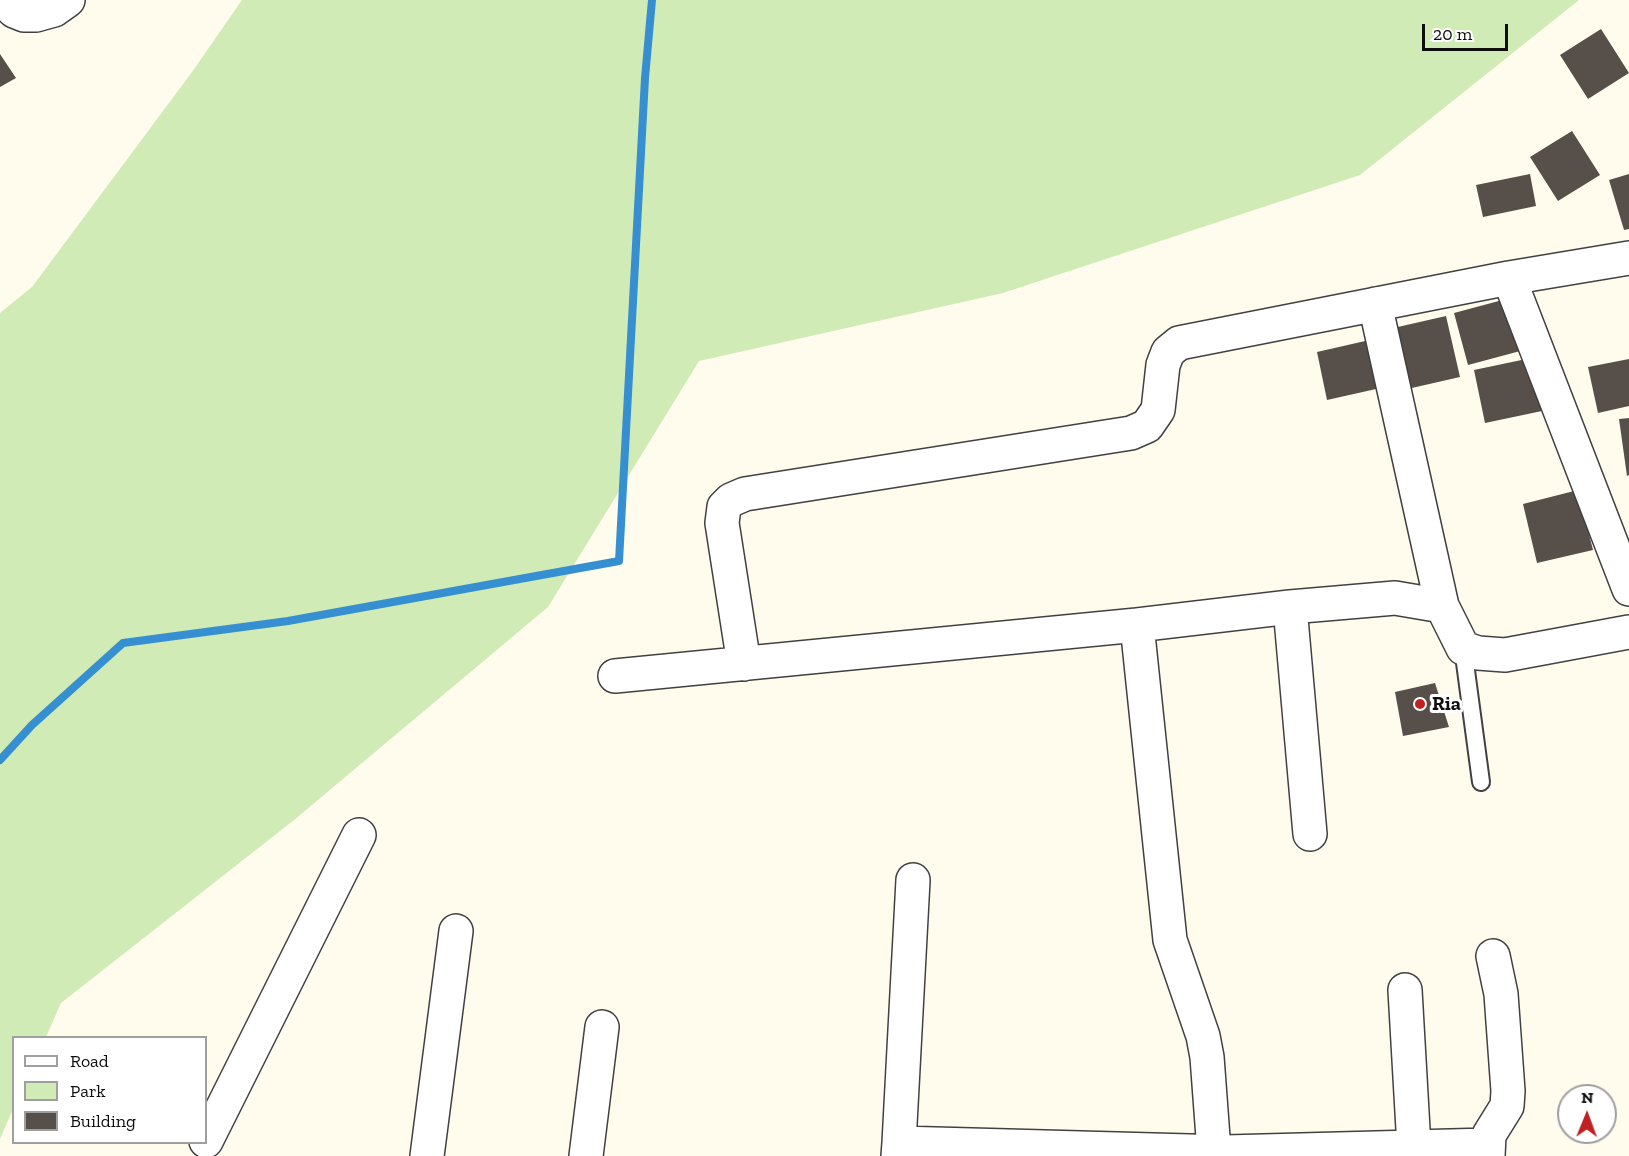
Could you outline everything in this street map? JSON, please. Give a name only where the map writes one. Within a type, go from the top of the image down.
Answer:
[{"type":"street","points":[[4,0],[14,11],[24,15],[36,15],[54,10],[68,0]]},
{"type":"street","points":[[744,664],[722,523],[724,507],[731,500],[745,494],[1131,434],[1147,426],[1158,410],[1163,366],[1168,352],[1179,343],[1509,278],[1629,258]]},
{"type":"street","points":[[1509,278],[1629,589]]},
{"type":"street","points":[[1376,304],[1442,606],[1463,648],[1478,653],[1505,655],[1629,632]]},
{"type":"street","points":[[615,676],[1137,626],[1290,607],[1395,598],[1442,606]]},
{"type":"street","points":[[1290,607],[1310,834]]},
{"type":"street","points":[[1137,626],[1170,939],[1203,1036],[1207,1057],[1203,1153]]},
{"type":"street","points":[[207,1138],[359,835]]},
{"type":"street","points":[[913,880],[898,1150],[1203,1153],[1414,1147],[1488,1150],[1493,1126],[1503,1116],[1507,1106],[1508,1091],[1501,994],[1493,956]]},
{"type":"street","points":[[427,1156],[456,931]]},
{"type":"street","points":[[1405,990],[1414,1147]]},
{"type":"street","points":[[586,1156],[602,1027]]},
{"type":"lane","points":[[1463,648],[1481,782]]},
{"type":"green space","points":[[242,0],[1579,0],[1360,175],[1003,293],[699,361],[548,607],[294,820],[61,1003],[46,1036],[12,1036],[12,1111],[0,1139],[0,313],[32,287],[192,72]]},
{"type":"building","points":[[1601,29],[1629,73],[1588,99],[1560,55]]},
{"type":"building","points":[[0,54],[16,78],[0,87]]},
{"type":"building","points":[[1572,131],[1600,175],[1558,201],[1530,157]]},
{"type":"building","points":[[1530,174],[1536,206],[1483,217],[1476,185]]},
{"type":"building","points":[[1629,174],[1629,229],[1624,230],[1609,180]]},
{"type":"building","points":[[1510,298],[1524,350],[1468,365],[1454,313]]},
{"type":"building","points":[[1446,316],[1460,377],[1403,390],[1389,329]]},
{"type":"building","points":[[1374,339],[1385,387],[1327,400],[1317,352]]},
{"type":"building","points":[[1531,358],[1542,411],[1485,423],[1474,370]]},
{"type":"building","points":[[1629,359],[1629,406],[1598,413],[1588,367]]},
{"type":"building","points":[[1629,418],[1629,475],[1627,476],[1619,419]]},
{"type":"building","points":[[1578,490],[1593,550],[1537,563],[1523,504]]},
{"type":"building","name":"Ria","points":[[1435,683],[1449,727],[1403,736],[1395,692]]},
{"type":"waterway","points":[[0,760],[32,725],[123,643],[288,621],[619,561],[645,78],[652,0]]},
{"type":"place","name":"Ria","points":[[1420,704]]}]
